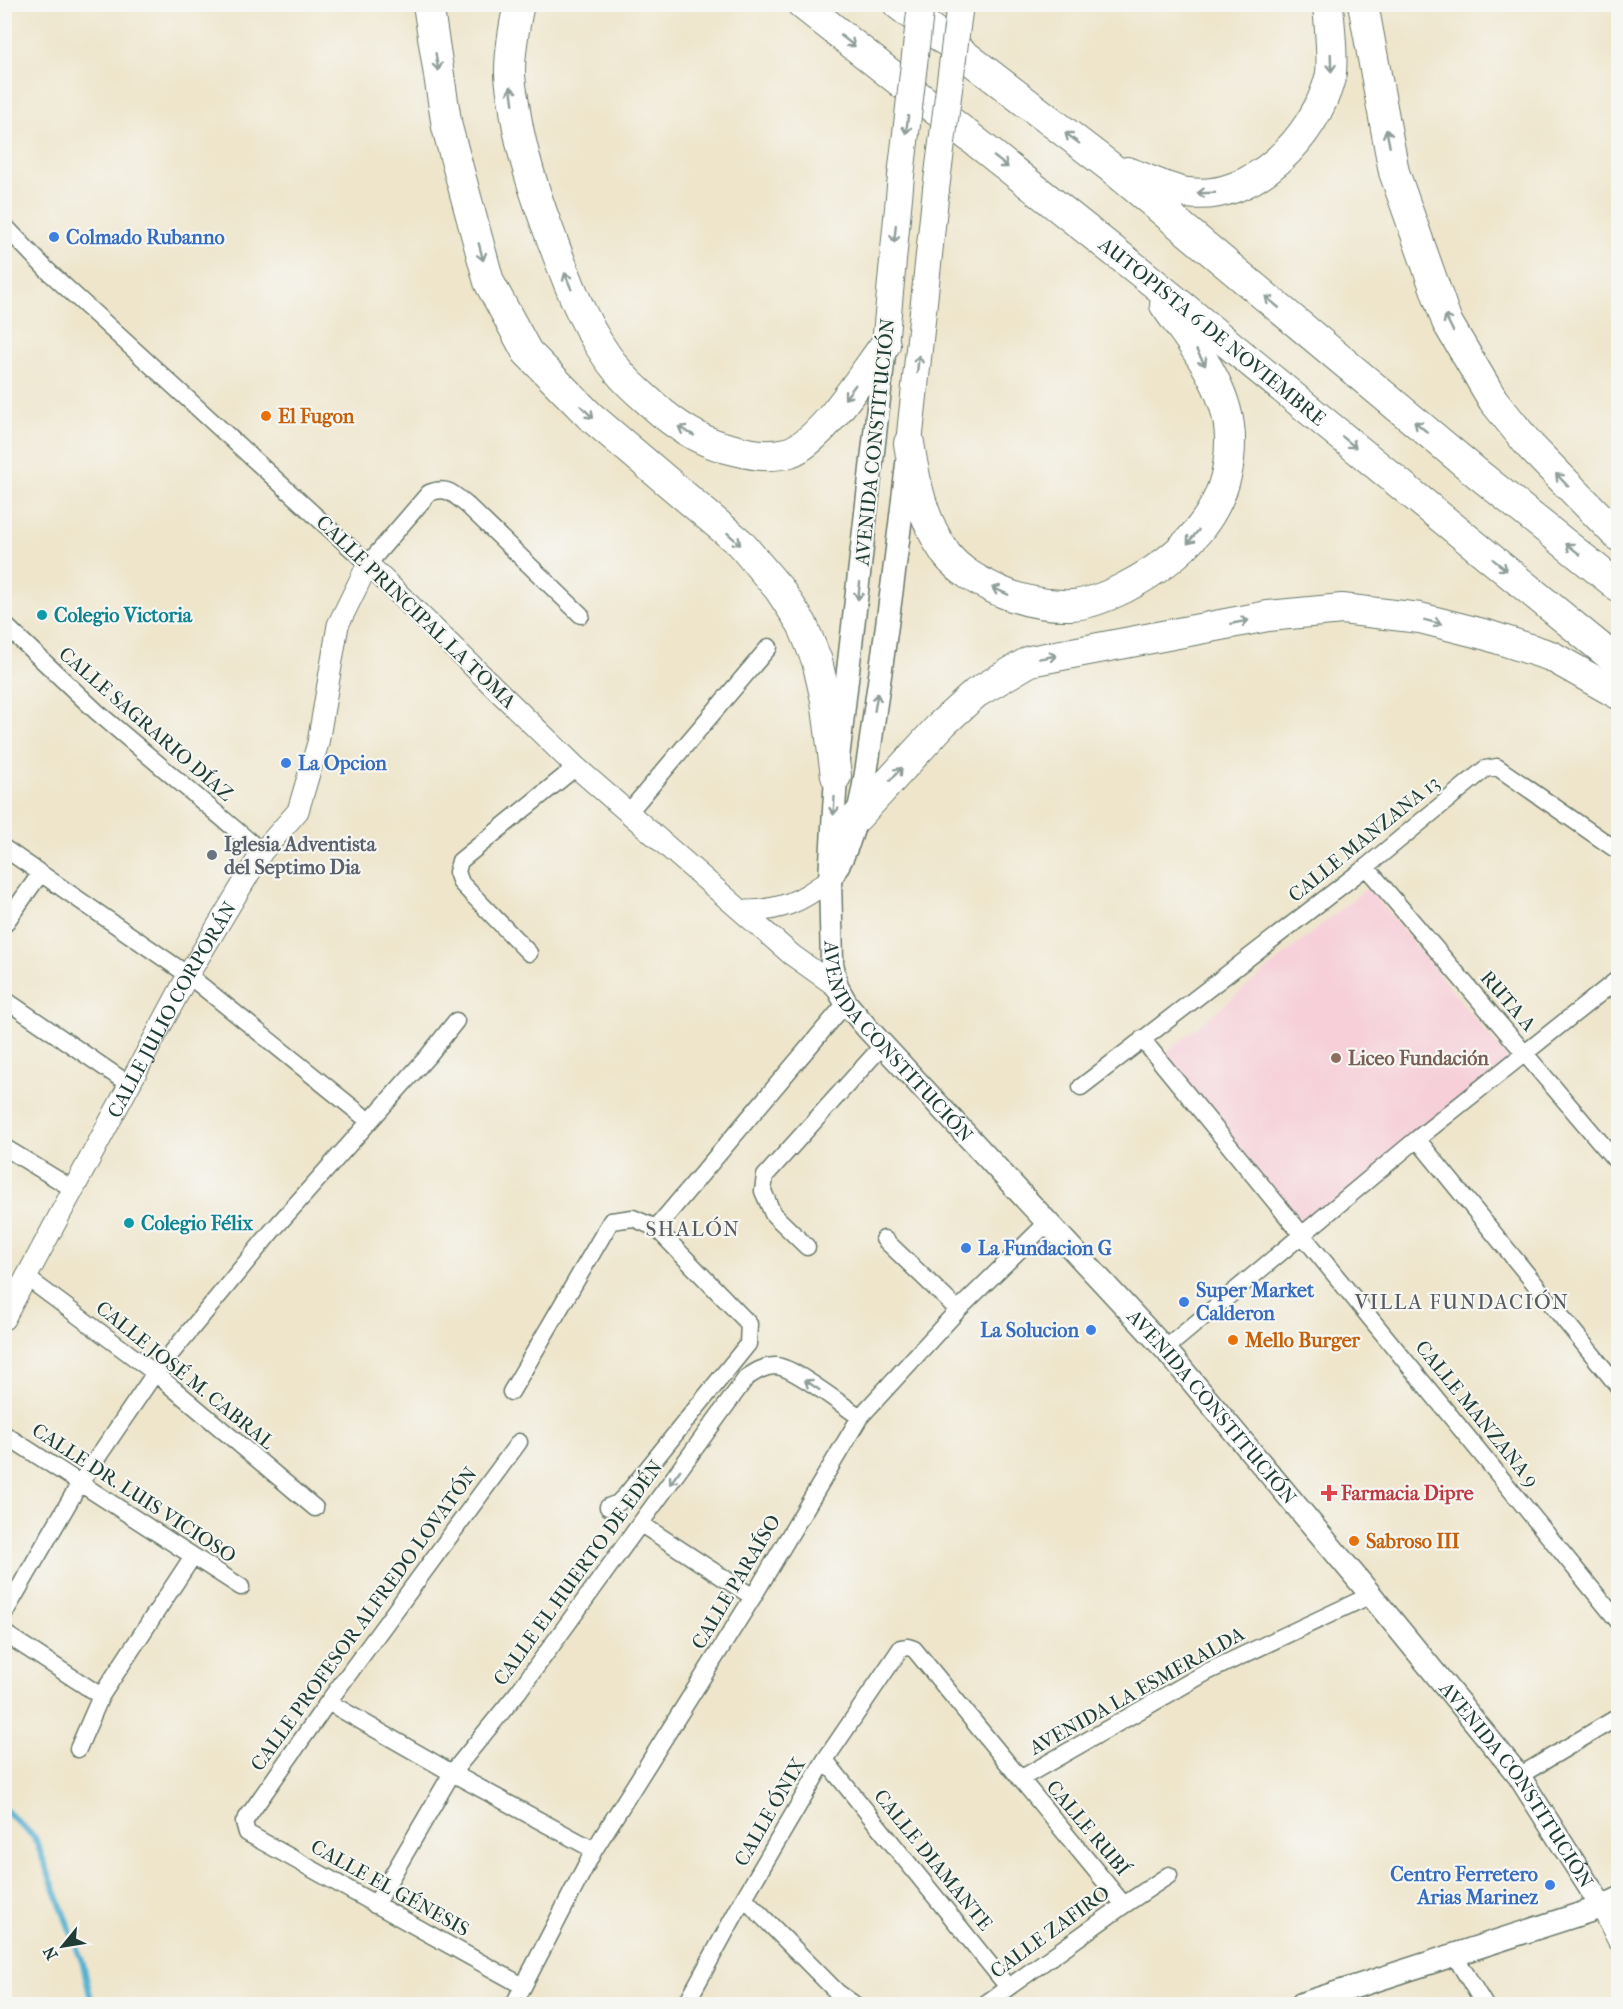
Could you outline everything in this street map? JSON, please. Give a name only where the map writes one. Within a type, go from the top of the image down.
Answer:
[{"type":"highway","points":[[428,4],[447,127],[489,282],[527,352],[590,416],[740,543],[779,589],[802,624],[817,661],[826,700],[836,776]]},
{"type":"highway","points":[[519,4],[512,39],[509,74],[528,176],[568,282],[595,339],[618,372],[644,397],[675,425],[706,442],[753,455],[772,456],[808,443],[824,428],[885,345]]},
{"type":"highway","name":"AUTOPISTA 6 DE NOVIEMBRE","points":[[802,4],[1144,275],[1618,662]]},
{"type":"highway","points":[[898,4],[1109,166],[1478,474],[1618,586]]},
{"type":"highway","points":[[1109,166],[1188,193],[1198,193],[1217,192],[1253,180],[1281,160],[1303,135],[1319,108],[1331,76],[1328,4]]},
{"type":"highway","points":[[1363,4],[1394,172],[1447,322],[1493,400],[1530,446],[1618,536]]},
{"type":"highway","points":[[909,443],[916,487],[930,525],[947,555],[973,579],[1009,595],[1041,604],[1075,605],[1103,598],[1143,578],[1173,558],[1193,539],[1212,511],[1227,477],[1231,441],[1225,405],[1212,377],[1195,348],[1144,275]]},
{"type":"highway","points":[[857,818],[943,723],[976,693],[1030,661],[1268,616],[1342,609],[1420,618],[1487,635],[1551,656],[1618,694]]},
{"type":"main road","name":"AVENIDA CONSTITUCIÓN","points":[[921,4],[860,577],[836,776],[830,879],[832,963],[842,995],[883,1045],[1165,1349],[1519,1776],[1610,1903]]},
{"type":"main road","name":"AVENIDA CONSTITUCIÓN","points":[[830,879],[846,851],[857,818],[895,579],[936,189],[960,4]]},
{"type":"main road","points":[[1302,2004],[1334,2000],[1610,1903]]},
{"type":"street","name":"CALLE PRINCIPAL LA TOMA","points":[[4,225],[46,270],[368,564],[576,767],[792,955],[842,995]]},
{"type":"street","points":[[368,564],[429,493],[437,489],[448,490],[468,506],[581,615]]},
{"type":"street","name":"CALLE JULIO CORPORÁN","points":[[4,1319],[188,975],[262,852],[298,811],[318,744],[338,625],[368,564]]},
{"type":"street","name":"CALLE SAGRARIO DÍAZ","points":[[4,624],[97,712],[262,852]]},
{"type":"street","points":[[628,813],[769,647]]},
{"type":"street","points":[[530,953],[461,883],[457,872],[460,861],[576,767]]},
{"type":"street","name":"CALLE MANZANA 13","points":[[1081,1087],[1365,867],[1485,769],[1497,767],[1618,851]]},
{"type":"street","points":[[4,848],[188,975],[369,1121]]},
{"type":"street","name":"RUTA A","points":[[1365,867],[1618,1163]]},
{"type":"street","points":[[4,925],[40,874]]},
{"type":"street","points":[[743,911],[766,911],[786,906],[809,896],[830,879]]},
{"type":"street","points":[[1165,1349],[1417,1139],[1618,979]]},
{"type":"street","points":[[656,1228],[842,995]]},
{"type":"street","points":[[4,999],[130,1086]]},
{"type":"street","points":[[4,1614],[80,1483],[155,1373],[272,1231],[428,1056],[456,1021]]},
{"type":"street","name":"CALLE MANZANA 9","points":[[1142,1039],[1618,1621]]},
{"type":"street","points":[[807,1247],[773,1214],[763,1191],[765,1176],[883,1045]]},
{"type":"street","points":[[1417,1139],[1618,1386]]},
{"type":"street","points":[[4,1147],[73,1189]]},
{"type":"street","points":[[511,1392],[611,1221],[633,1218],[656,1228],[749,1324],[748,1344],[626,1495],[618,1503],[608,1507]]},
{"type":"street","name":"CALLE PARAÍSO","points":[[514,2004],[594,1850],[753,1597],[860,1417],[958,1310],[1048,1222]]},
{"type":"street","points":[[884,1239],[958,1310]]},
{"type":"street","name":"CALLE JOSÉ M. CABRAL","points":[[26,1277],[155,1373],[315,1508]]},
{"type":"street","name":"CALLE EL HUERTO DE EDÉN","points":[[375,1905],[452,1773],[518,1692],[746,1378],[758,1370],[777,1366],[792,1372],[860,1417]]},
{"type":"street","name":"CALLE DR. LUIS VICIOSO","points":[[4,1434],[241,1587]]},
{"type":"street","name":"CALLE PROFESOR ALFREDO LOVATÓN","points":[[244,1822],[328,1702],[519,1442]]},
{"type":"street","points":[[641,1524],[753,1597]]},
{"type":"street","points":[[78,1749],[101,1696],[194,1556]]},
{"type":"street","name":"AVENIDA LA ESMERALDA","points":[[1020,1779],[1207,1672],[1371,1595]]},
{"type":"street","points":[[4,1633],[101,1696]]},
{"type":"street","name":"CALLE RUBÍ","points":[[901,1648],[914,1649],[1124,1905]]},
{"type":"street","name":"CALLE ÓNIX","points":[[686,2004],[744,1898],[825,1760],[901,1648]]},
{"type":"street","points":[[328,1702],[594,1850]]},
{"type":"street","points":[[1519,1776],[1618,1716]]},
{"type":"street","name":"CALLE DIAMANTE","points":[[825,1760],[1008,1987]]},
{"type":"street","name":"CALLE EL GÉNESIS","points":[[244,1822],[247,1833],[523,1986]]},
{"type":"street","name":"CALLE ZAFIRO","points":[[985,2004],[1169,1875]]},
{"type":"street","points":[[744,1898],[837,1992],[854,2004]]},
{"type":"street","name":"AVENIDA CONSTITUCIÓN","points":[[1610,1903],[1618,1940]]},
{"type":"street","points":[[1455,1956],[1484,2004]]},
{"type":"shaded area","name":"Liceo Fundación","points":[[1368,887],[1509,1060],[1303,1229],[1162,1056]]},
{"type":"waterway","points":[[4,1809],[35,1838],[83,1964],[92,2004]]},
{"type":"place","name":"Colmado Rubanno","points":[[54,237]]},
{"type":"place","name":"El Fugon","points":[[266,416]]},
{"type":"place","name":"Colegio Victoria","points":[[42,615]]},
{"type":"place","name":"La Opcion","points":[[286,763]]},
{"type":"place","name":"Iglesia Adventista del Septimo Dia","points":[[212,855]]},
{"type":"place","name":"Liceo Fundación","points":[[1336,1058]]},
{"type":"place","name":"Colegio Félix","points":[[129,1223]]},
{"type":"place","name":"La Fundacion G","points":[[966,1248]]},
{"type":"place","name":"Super Market Calderon","points":[[1184,1302]]},
{"type":"place","name":"La Solucion","points":[[1091,1330]]},
{"type":"place","name":"Mello Burger","points":[[1233,1340]]},
{"type":"place","name":"Farmacia Dipre","points":[[1329,1493]]},
{"type":"place","name":"Sabroso III","points":[[1354,1541]]},
{"type":"place","name":"Centro Ferretero Arias Marinez","points":[[1550,1885]]},
{"type":"district","name":"SHALÓN","points":[[693,1229]]},
{"type":"district","name":"VILLA FUNDACIÓN","points":[[1462,1302]]}]
